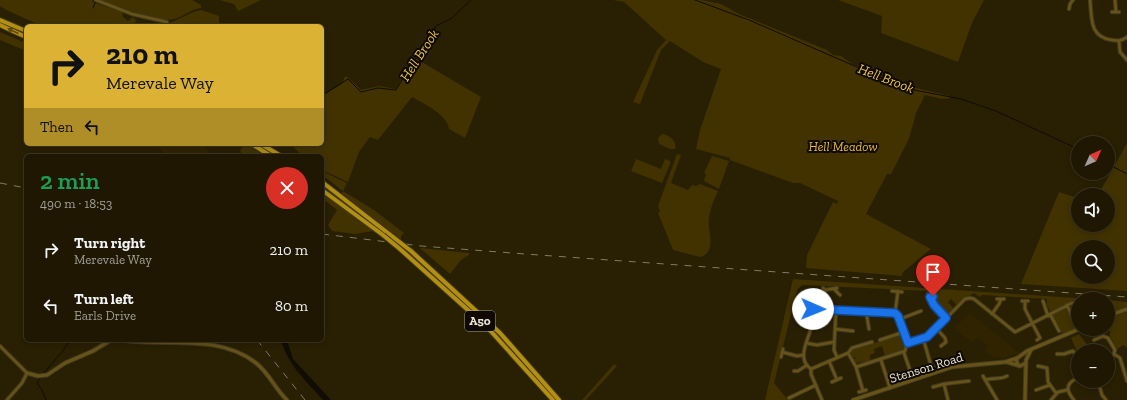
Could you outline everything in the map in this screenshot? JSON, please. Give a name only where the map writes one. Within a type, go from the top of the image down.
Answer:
[{"type":"highway","points":[[0,20],[24,30]]},
{"type":"highway","points":[[0,25],[24,35]]},
{"type":"highway","points":[[255,146],[267,154]]},
{"type":"highway","points":[[264,146],[278,154]]},
{"type":"highway","name":"A50","points":[[324,184],[411,251],[500,333],[559,400]]},
{"type":"highway","name":"A50","points":[[324,191],[383,235],[454,295],[488,328],[553,400]]},
{"type":"street","points":[[97,0],[132,14],[167,22]]},
{"type":"street","points":[[1069,9],[1069,3],[1073,0]]},
{"type":"street","points":[[1090,0],[1092,28],[1095,32],[1105,39],[1119,41],[1127,37]]},
{"type":"street","points":[[1115,0],[1116,12]]},
{"type":"street","points":[[1119,41],[1120,52],[1127,60]]},
{"type":"street","points":[[823,288],[826,290],[836,289],[840,295]]},
{"type":"street","points":[[824,308],[826,290]]},
{"type":"street","points":[[892,291],[902,292]]},
{"type":"street","points":[[895,313],[898,291]]},
{"type":"street","points":[[930,296],[934,305],[946,318]]},
{"type":"street","points":[[908,343],[930,335],[968,298],[974,299],[1014,332],[1071,304]]},
{"type":"street","points":[[992,314],[1002,299],[997,299]]},
{"type":"street","points":[[1025,301],[1025,309],[1040,338],[1037,340]]},
{"type":"street","points":[[1043,301],[1049,315],[1059,331]]},
{"type":"street","points":[[794,309],[796,302]]},
{"type":"street","points":[[796,305],[815,310],[818,308],[824,308],[895,313],[900,319],[908,343],[908,347],[904,353],[856,367]]},
{"type":"street","points":[[1068,305],[1071,313]]},
{"type":"street","points":[[836,309],[834,350],[837,357]]},
{"type":"street","points":[[1115,313],[1127,309]]},
{"type":"street","points":[[815,310],[811,330],[803,355],[811,368],[811,374],[822,400]]},
{"type":"street","points":[[866,311],[869,329]]},
{"type":"street","points":[[900,319],[920,312]]},
{"type":"street","points":[[936,328],[946,338],[946,342],[941,346]]},
{"type":"street","points":[[835,329],[853,331]]},
{"type":"street","points":[[880,340],[904,332]]},
{"type":"street","points":[[1026,377],[1016,362],[1017,358],[1031,350],[1071,332]]},
{"type":"street","points":[[1094,340],[1098,340],[1103,336],[1108,337],[1112,344]]},
{"type":"street","points":[[923,338],[932,369]]},
{"type":"street","points":[[0,346],[27,372],[38,376],[43,376],[108,342]]},
{"type":"street","points":[[133,342],[185,343],[228,347],[249,358],[265,370],[279,392],[287,400]]},
{"type":"street","points":[[806,343],[817,345],[834,342]]},
{"type":"street","points":[[811,368],[848,353],[852,348],[872,342]]},
{"type":"street","points":[[781,357],[783,350],[797,356],[803,355]]},
{"type":"street","points":[[1019,366],[1024,365],[1031,350]]},
{"type":"street","points":[[1057,354],[1061,356],[1071,352]]},
{"type":"street","points":[[848,353],[856,367],[864,391],[859,392]]},
{"type":"street","points":[[904,353],[912,376]]},
{"type":"street","points":[[1115,355],[1120,358],[1127,381]]},
{"type":"street","points":[[1021,356],[1026,361],[1025,400]]},
{"type":"street","name":"Stenson Road","points":[[855,400],[958,366],[1005,362],[1017,358]]},
{"type":"street","points":[[829,360],[837,380]]},
{"type":"street","points":[[881,360],[890,389]]},
{"type":"street","name":"Stenson Road","points":[[1005,362],[1019,366]]},
{"type":"street","points":[[794,371],[798,371],[808,365]]},
{"type":"street","points":[[1038,366],[1043,365],[1047,370],[1047,378],[1056,393]]},
{"type":"street","points":[[7,400],[22,382],[27,372]]},
{"type":"street","points":[[983,376],[997,400]]},
{"type":"street","points":[[985,380],[995,377],[1003,378],[1007,376]]},
{"type":"street","points":[[832,382],[841,378]]},
{"type":"street","points":[[933,387],[960,380],[969,381]]},
{"type":"street","points":[[1067,390],[1071,382]]},
{"type":"street","points":[[944,384],[948,400]]},
{"type":"street","points":[[789,398],[816,385]]},
{"type":"street","points":[[1036,390],[1050,385]]},
{"type":"street","points":[[1100,388],[1106,400]]},
{"type":"street","points":[[1051,400],[1056,393],[1067,390]]},
{"type":"street","points":[[1067,390],[1074,400]]},
{"type":"shaded area","points":[[157,146],[203,146],[211,154],[164,154]]},
{"type":"shaded area","points":[[970,313],[1019,353],[1004,358],[993,357],[985,351],[988,346],[977,337],[972,342],[954,328]]},
{"type":"shaded area","points":[[282,342],[288,342],[293,359],[331,400],[323,400],[293,365]]},
{"type":"green space","points":[[0,0],[92,0],[93,2],[122,12],[123,17],[128,21],[133,17],[137,21],[134,24],[38,24],[0,6]]},
{"type":"green space","points":[[100,0],[192,0],[201,5],[201,8],[175,19],[166,20],[137,13],[136,15]]},
{"type":"green space","points":[[219,0],[261,0],[238,11],[234,4]]},
{"type":"green space","name":"Hell Meadow","points":[[613,0],[701,0],[721,4],[739,14],[827,50],[833,55],[841,56],[852,64],[899,84],[950,96],[950,98],[942,99],[925,95],[916,113],[909,139],[891,174],[887,174],[866,214],[931,249],[903,272],[902,276],[806,268],[807,255],[833,202],[837,204],[838,201],[800,183],[793,183],[730,160],[730,158],[696,149],[700,130],[721,69],[703,62],[670,41],[661,50],[640,104],[633,102],[657,50],[666,40],[624,2]]},
{"type":"green space","points":[[838,0],[984,0],[972,23],[958,62],[881,33],[882,16]]},
{"type":"green space","points":[[201,10],[219,16],[219,24],[168,24],[192,12]]},
{"type":"green space","points":[[0,32],[24,42],[24,50],[0,40]]},
{"type":"green space","points":[[415,58],[481,97],[465,138],[449,129],[440,114],[412,97],[378,140],[370,137],[359,152],[348,182],[324,171],[324,154],[301,154],[292,146],[324,146],[324,95],[343,83],[346,76],[361,90],[379,86],[396,89]]},
{"type":"green space","points":[[662,134],[668,136],[674,141],[675,149],[670,149],[659,144],[658,138]]},
{"type":"green space","points":[[1127,143],[1127,291],[1021,284],[1059,192],[1071,196],[1071,232],[1115,232],[1115,188],[1102,188],[1106,180],[1115,180],[1115,165]]},
{"type":"green space","points":[[243,146],[249,146],[262,154],[242,154],[240,151]]},
{"type":"green space","points":[[677,154],[681,155],[671,183],[688,190],[692,185],[696,186],[700,184],[718,191],[711,208],[709,218],[709,251],[700,257],[673,250],[658,213],[660,212],[658,206]]},
{"type":"green space","points":[[712,156],[729,161],[719,189],[704,181],[706,174],[704,173]]},
{"type":"green space","points":[[636,159],[661,169],[665,159],[670,161],[662,183],[631,171]]},
{"type":"green space","points":[[324,172],[347,183],[343,191],[324,177]]},
{"type":"green space","points":[[343,191],[374,210],[404,233],[401,236],[401,240],[341,194]]},
{"type":"green space","points":[[324,194],[373,231],[355,234],[332,231],[328,225],[337,210],[324,200]]},
{"type":"green space","points":[[420,248],[469,253],[469,255],[461,260],[450,274]]},
{"type":"green space","points":[[793,279],[1071,298],[1071,304],[1066,305],[1071,315],[1071,330],[1062,334],[1047,305],[1047,299],[982,295],[980,297],[974,293],[964,299],[958,306],[951,299],[948,302],[954,309],[947,317],[935,305],[927,291],[802,285],[797,290],[774,383],[788,400],[765,400]]},
{"type":"green space","points":[[1115,301],[1127,302],[1127,306],[1115,311]]},
{"type":"green space","points":[[1127,312],[1127,348],[1124,345],[1117,349],[1110,336],[1115,336],[1115,316]]},
{"type":"green space","points":[[902,334],[906,344],[904,350],[885,356],[882,346],[874,349],[875,353],[870,355],[870,361],[856,363],[854,360],[856,357],[853,358],[850,351]]},
{"type":"green space","points":[[1081,336],[1087,344],[1074,344],[1071,338]]},
{"type":"green space","points":[[614,364],[617,366],[586,400],[582,400]]},
{"type":"waterway","name":"Hell Brook","points":[[324,94],[348,79],[361,92],[378,88],[396,90],[436,26],[452,18],[471,0]]},
{"type":"waterway","name":"Hell Brook","points":[[695,0],[749,20],[909,89],[961,99],[996,111],[1071,146]]},
{"type":"waterway","points":[[93,8],[96,1]]},
{"type":"waterway","name":"Hell Brook","points":[[1115,168],[1127,174]]},
{"type":"waterway","points":[[43,374],[69,342]]},
{"type":"waterway","points":[[41,376],[37,383],[46,400]]},
{"type":"railway","points":[[0,183],[24,188]]},
{"type":"railway","points":[[324,234],[421,246],[1127,297]]},
{"type":"railway","points":[[259,342],[305,400]]},
{"type":"route","points":[[813,309],[815,310],[818,308],[895,313],[898,316],[908,343],[927,337],[946,318],[934,305],[930,297],[933,296]]}]
